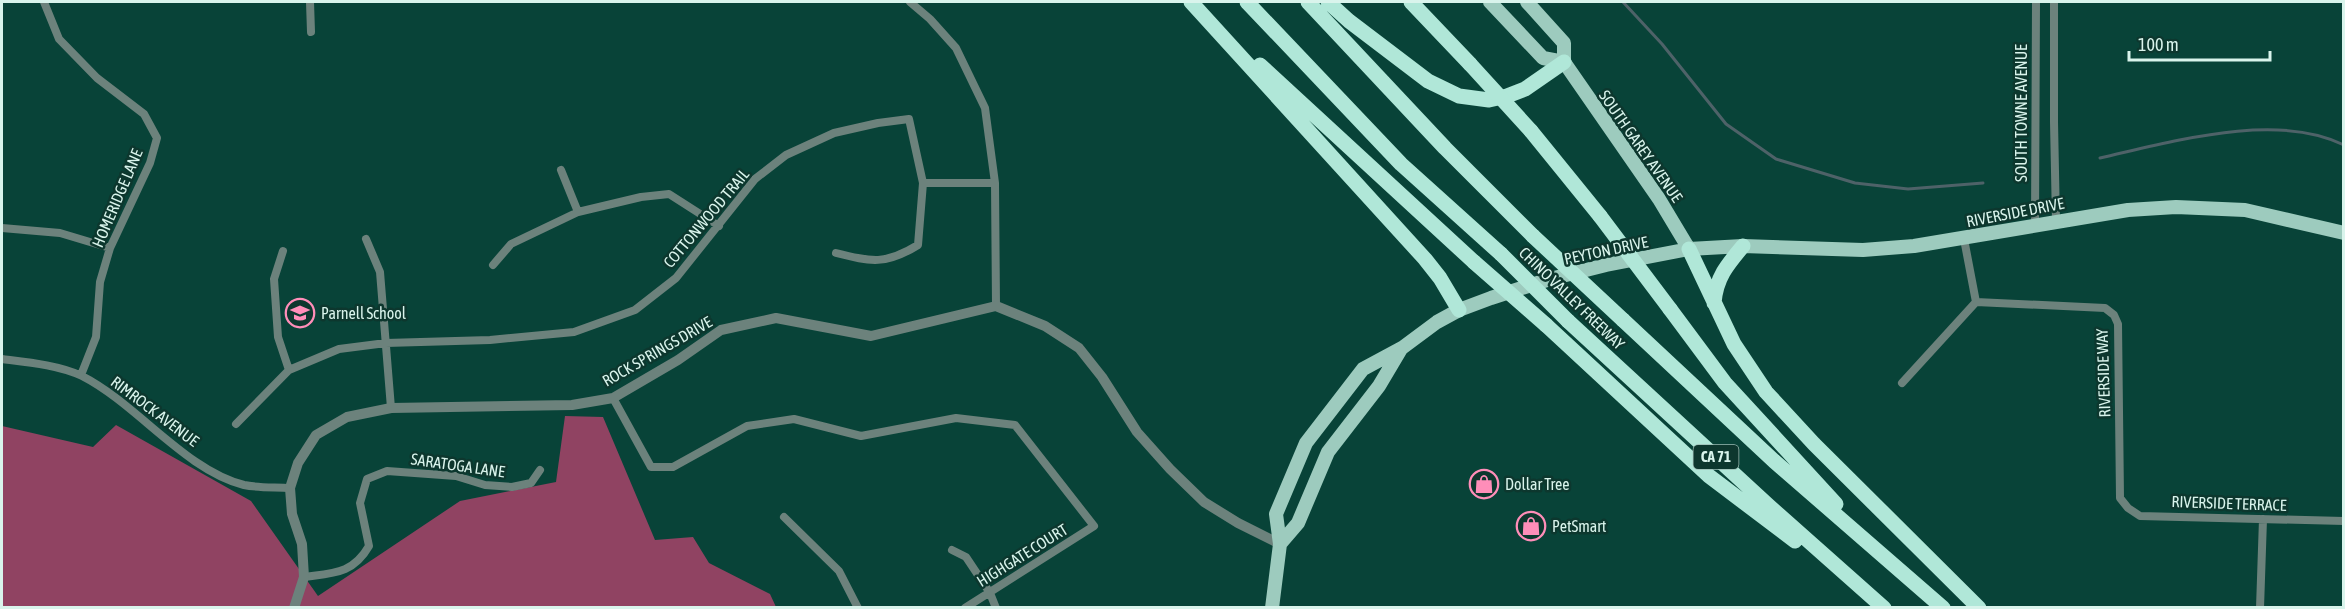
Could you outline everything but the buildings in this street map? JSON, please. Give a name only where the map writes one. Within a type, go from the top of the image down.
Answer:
[{"type":"highway","points":[[1192,2],[1380,178],[1546,325],[1709,476],[1865,591]]},
{"type":"highway","points":[[1192,2],[1425,258],[1459,310]]},
{"type":"highway","name":"CHINO VALLEY FREEWAY","points":[[1247,2],[1401,164],[1501,254],[1568,321],[1769,506],[1884,608]]},
{"type":"highway","name":"CHINO VALLEY FREEWAY","points":[[1308,2],[1437,140],[1533,236],[1774,461],[1943,608]]},
{"type":"highway","points":[[1328,2],[1349,21],[1428,81],[1459,96],[1489,100],[1508,96],[1525,89],[1564,62]]},
{"type":"highway","points":[[1411,2],[1531,132],[1600,216],[1725,382],[1883,554]]},
{"type":"highway","points":[[1714,303],[1715,290],[1722,272],[1743,246]]},
{"type":"highway","points":[[1689,249],[1741,355],[1781,410],[1979,608]]},
{"type":"main road","points":[[1490,2],[1543,58],[1564,62]]},
{"type":"main road","name":"SOUTH GAREY AVENUE","points":[[1527,2],[1564,44],[1564,62],[1659,198],[1689,249]]},
{"type":"main road","name":"RIVERSIDE DRIVE","points":[[1689,249],[1743,246],[1863,250],[1914,246],[2128,210],[2176,207],[2246,210],[2343,233]]},
{"type":"main road","name":"PEYTON DRIVE","points":[[1272,608],[1280,544],[1276,514],[1306,443],[1363,369],[1402,348],[1437,322],[1459,310],[1550,279],[1689,249]]},
{"type":"main road","name":"PEYTON DRIVE","points":[[1280,544],[1298,523],[1328,452],[1379,386],[1402,348]]},
{"type":"street","name":"HOMERIDGE LANE","points":[[44,2],[59,39],[97,78],[144,114],[157,138],[150,163],[110,248],[100,282],[96,337],[81,375]]},
{"type":"street","points":[[310,2],[311,32]]},
{"type":"street","points":[[910,2],[930,19],[956,48],[985,108],[995,183],[996,306],[1045,326],[1079,348],[1102,377],[1137,432],[1170,469],[1204,502],[1238,523],[1280,544]]},
{"type":"street","name":"SOUTH TOWNE AVENUE","points":[[2035,224],[2036,2]]},
{"type":"street","name":"SOUTH TOWNE AVENUE","points":[[2054,2],[2056,221]]},
{"type":"street","name":"COTTONWOOD TRAIL","points":[[236,424],[290,370],[339,349],[386,343],[490,340],[574,332],[635,310],[676,278],[755,179],[786,155],[834,133],[909,119],[923,183]]},
{"type":"street","points":[[561,170],[578,212]]},
{"type":"street","points":[[836,254],[868,261],[900,255],[918,245],[923,183],[995,183]]},
{"type":"street","points":[[493,265],[511,244],[578,212],[641,197],[669,194],[719,226]]},
{"type":"street","points":[[2,228],[60,233],[110,248]]},
{"type":"street","points":[[366,239],[380,272],[391,408]]},
{"type":"street","points":[[1902,383],[1976,302],[1964,239]]},
{"type":"street","points":[[283,251],[274,279],[278,337],[290,370]]},
{"type":"street","name":"RIVERSIDE WAY","points":[[1976,302],[2105,308],[2114,315],[2118,324],[2120,498]]},
{"type":"street","name":"ROCK SPRINGS DRIVE","points":[[294,608],[304,577],[302,544],[292,514],[290,488],[298,463],[316,435],[348,417],[391,408],[572,405],[613,398],[678,360],[721,330],[776,318],[871,336],[996,306]]},
{"type":"street","name":"RIMROCK AVENUE","points":[[2,359],[35,363],[81,375],[126,405],[209,471],[245,485],[290,488]]},
{"type":"street","name":"HIGHGATE COURT","points":[[613,398],[651,467],[673,467],[747,426],[794,419],[861,436],[956,418],[1014,425],[1094,526],[965,608]]},
{"type":"street","name":"SARATOGA LANE","points":[[304,577],[339,572],[361,559],[369,546],[360,503],[367,479],[387,471],[456,476],[486,485],[512,487],[531,483],[540,470]]},
{"type":"street","name":"RIVERSIDE TERRACE","points":[[2120,498],[2128,508],[2140,516],[2343,521]]},
{"type":"street","points":[[784,517],[839,571],[858,608]]},
{"type":"street","points":[[2260,608],[2263,519]]},
{"type":"street","points":[[952,550],[966,556],[990,593],[996,608]]},
{"type":"shaded area","points":[[565,416],[603,417],[655,540],[693,537],[709,563],[770,594],[776,607],[2,608],[2,426],[93,447],[116,425],[251,501],[318,596],[460,501],[556,482]]},
{"type":"waterway","points":[[1623,2],[1662,44],[1726,124],[1776,159],[1855,183],[1908,189],[1983,183]]},
{"type":"waterway","points":[[2100,158],[2190,138],[2256,130],[2287,130],[2317,135],[2344,145]]},
{"type":"place","name":"Parnell School","points":[[300,313]]},
{"type":"place","name":"Dollar Tree","points":[[1484,484]]},
{"type":"place","name":"PetSmart","points":[[1531,526]]}]
